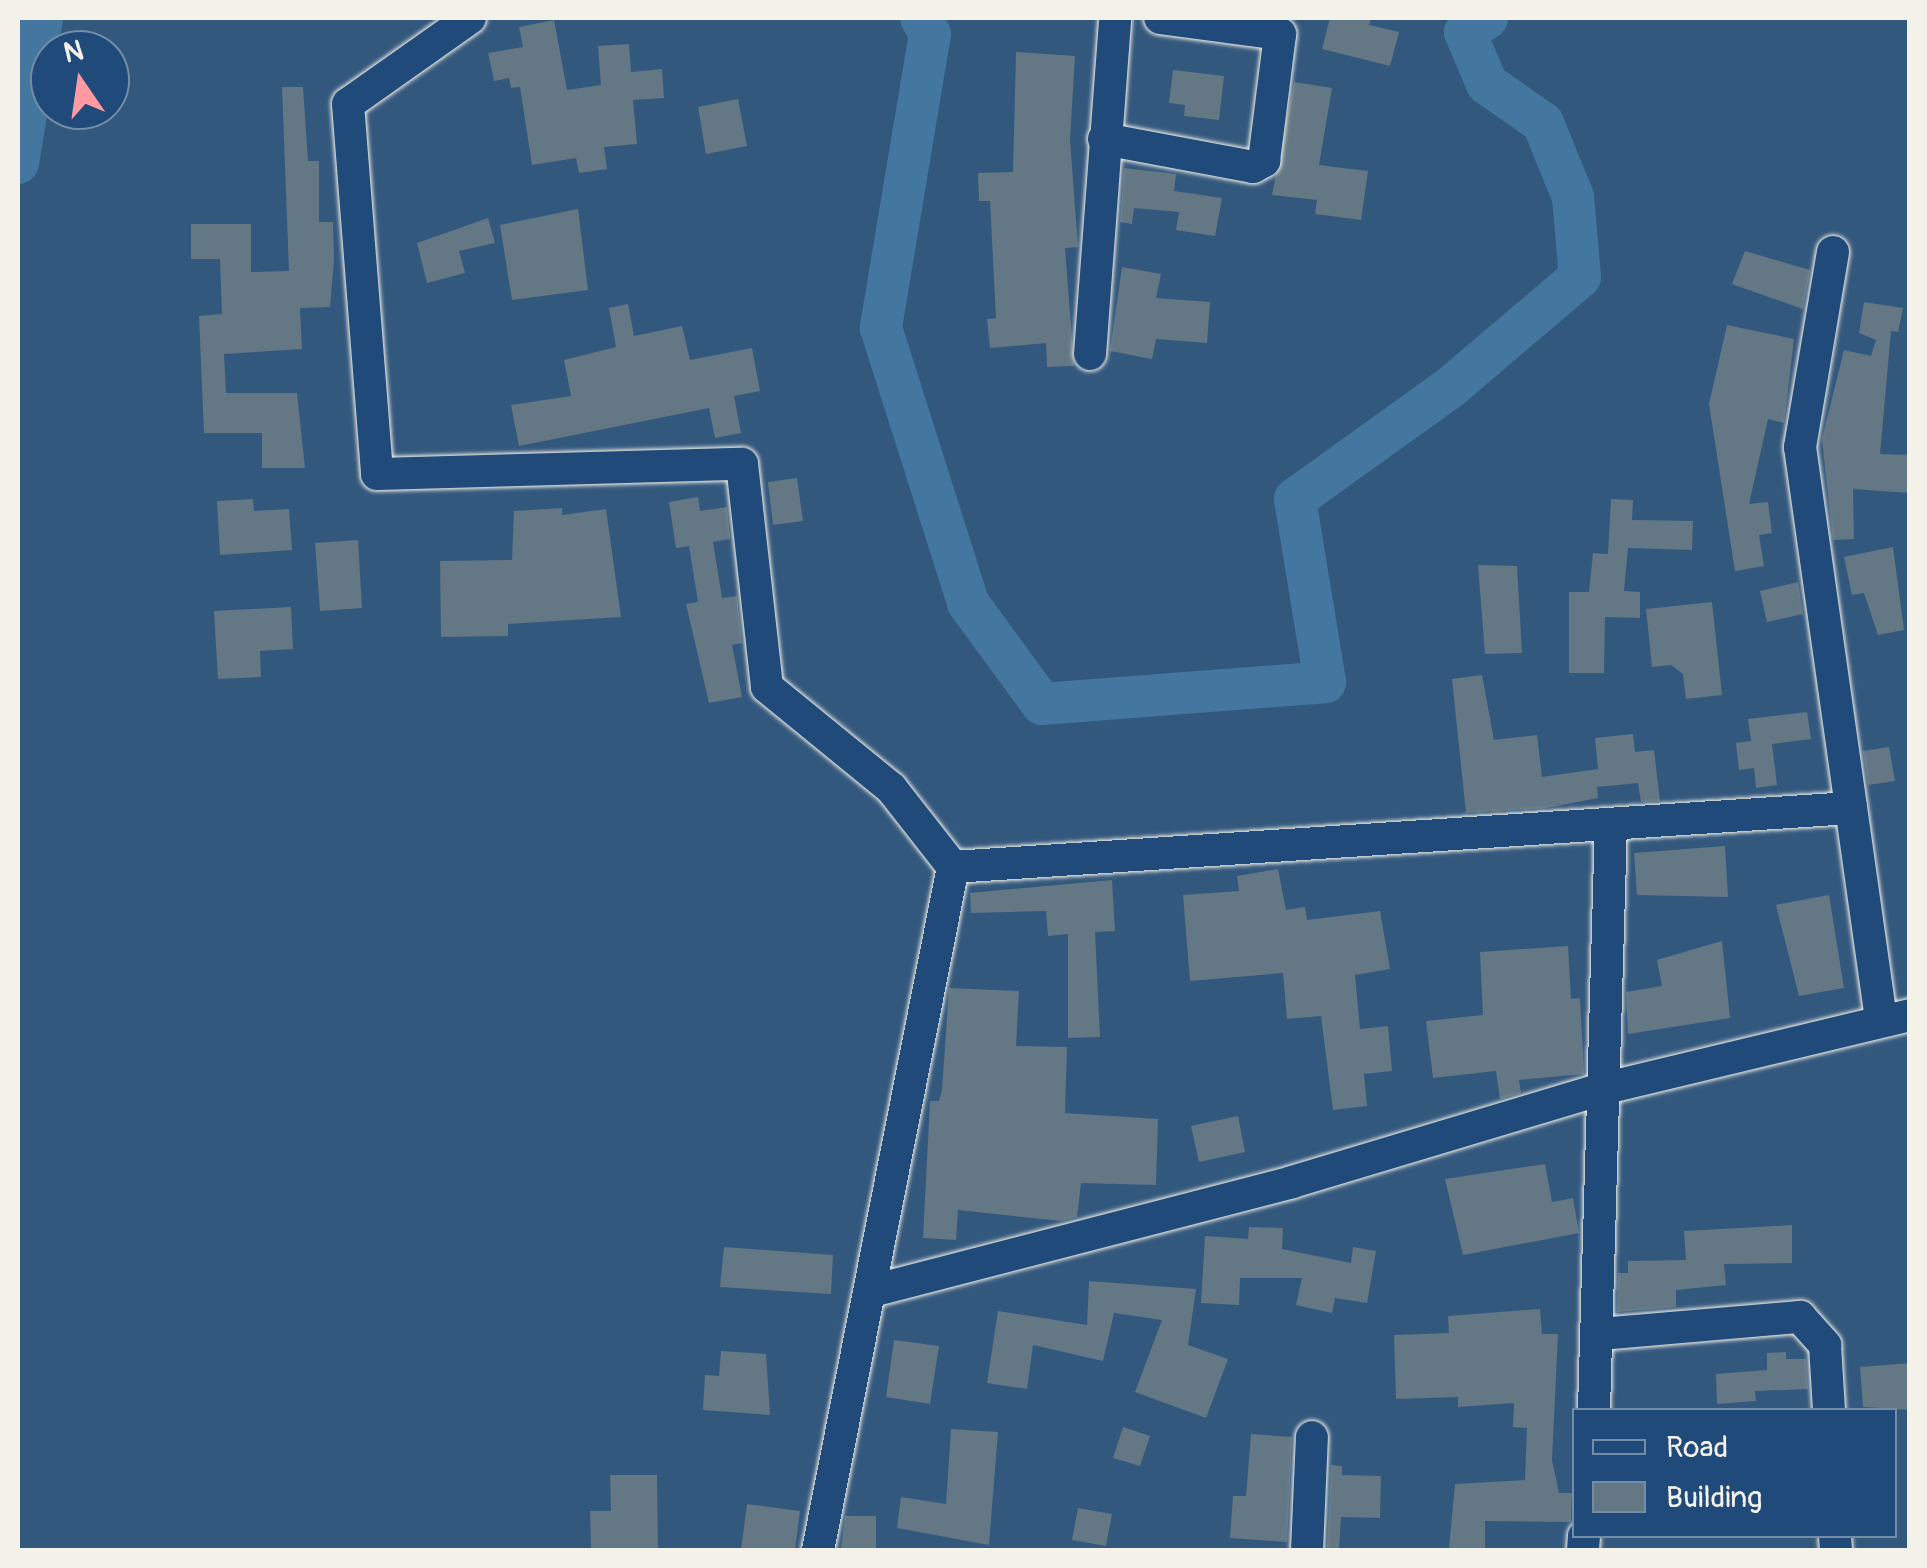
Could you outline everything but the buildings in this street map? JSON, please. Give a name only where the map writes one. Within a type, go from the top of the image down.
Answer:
[{"type":"street","points":[[470,18],[348,104],[377,474],[742,464],[767,687],[891,788],[953,867],[818,1550]]},
{"type":"street","points":[[1090,354],[1115,18]]},
{"type":"street","points":[[1104,138],[1253,167],[1264,161],[1280,34],[1160,18]]},
{"type":"street","points":[[872,1290],[1292,1182],[1606,1088],[1895,1017],[1851,808],[1800,447],[1832,252]]},
{"type":"street","points":[[953,867],[1851,808]]},
{"type":"street","points":[[1594,1408],[1600,1334],[1611,824]]},
{"type":"street","points":[[1600,1334],[1800,1316],[1825,1344],[1828,1408]]},
{"type":"street","points":[[1307,1550],[1312,1436]]},
{"type":"waterway","points":[[18,163],[42,18]]},
{"type":"waterway","points":[[921,18],[930,34],[881,328],[968,603],[1042,704],[1325,682],[1295,499],[1452,386],[1580,277],[1573,197],[1543,123],[1487,84],[1465,32],[1487,18]]}]
